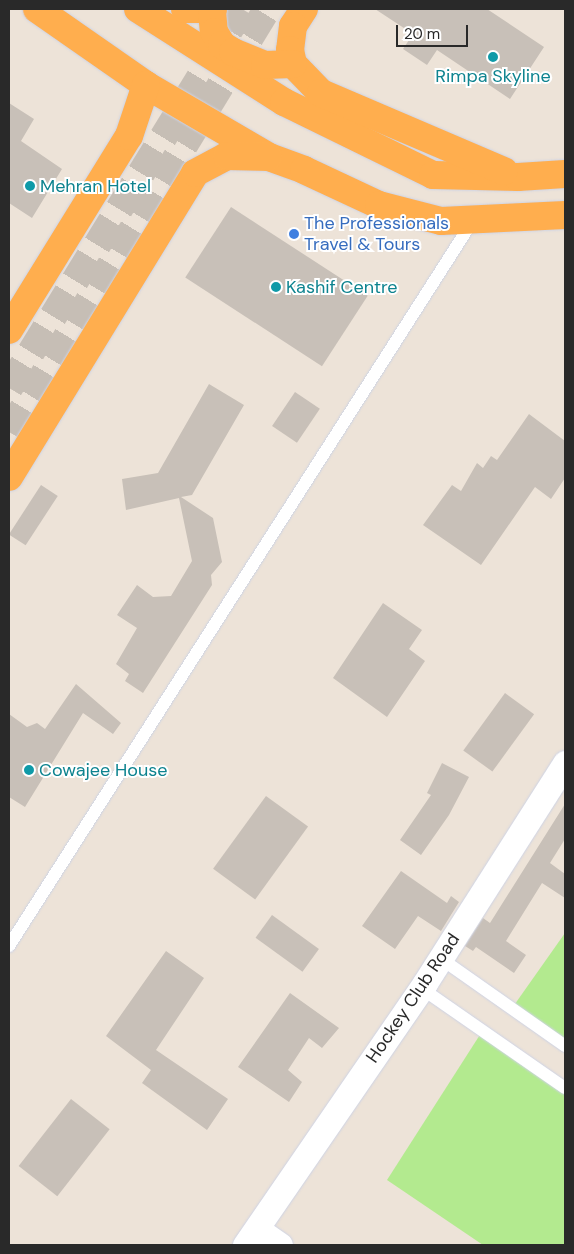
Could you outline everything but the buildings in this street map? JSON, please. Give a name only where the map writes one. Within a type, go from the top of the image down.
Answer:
[{"type":"highway","points":[[37,9],[146,85],[269,157],[304,170],[379,205],[441,221],[565,215]]},
{"type":"highway","points":[[138,9],[284,102],[433,176],[518,177],[565,174]]},
{"type":"highway","points":[[185,9],[213,10],[214,32],[222,45],[233,52],[265,65],[292,64]]},
{"type":"highway","points":[[304,9],[293,26],[290,50],[292,64],[321,93],[518,177]]},
{"type":"highway","points":[[9,330],[129,136],[146,85]]},
{"type":"highway","points":[[9,477],[196,173],[227,156],[269,157]]},
{"type":"street","name":"Hockey Club Road","points":[[280,1245],[251,1237],[421,988],[565,763]]},
{"type":"lane","points":[[9,946],[474,219]]},
{"type":"lane","points":[[440,958],[565,1046]]},
{"type":"lane","points":[[421,988],[565,1088]]},
{"type":"green space","points":[[565,933],[565,1048],[510,1011]]},
{"type":"green space","points":[[483,1030],[565,1088],[565,1245],[483,1245],[387,1180]]},
{"type":"tunnel","points":[[9,388],[242,9]]},
{"type":"tunnel","points":[[9,432],[267,9]]},
{"type":"place","name":"Rimpa Skyline","points":[[493,57]]},
{"type":"place","name":"Mehran Hotel","points":[[30,186]]},
{"type":"place","name":"The Professionals Travel & Tours","points":[[294,234]]},
{"type":"place","name":"Kashif Centre","points":[[276,287]]},
{"type":"place","name":"Cowajee House","points":[[29,770]]}]
